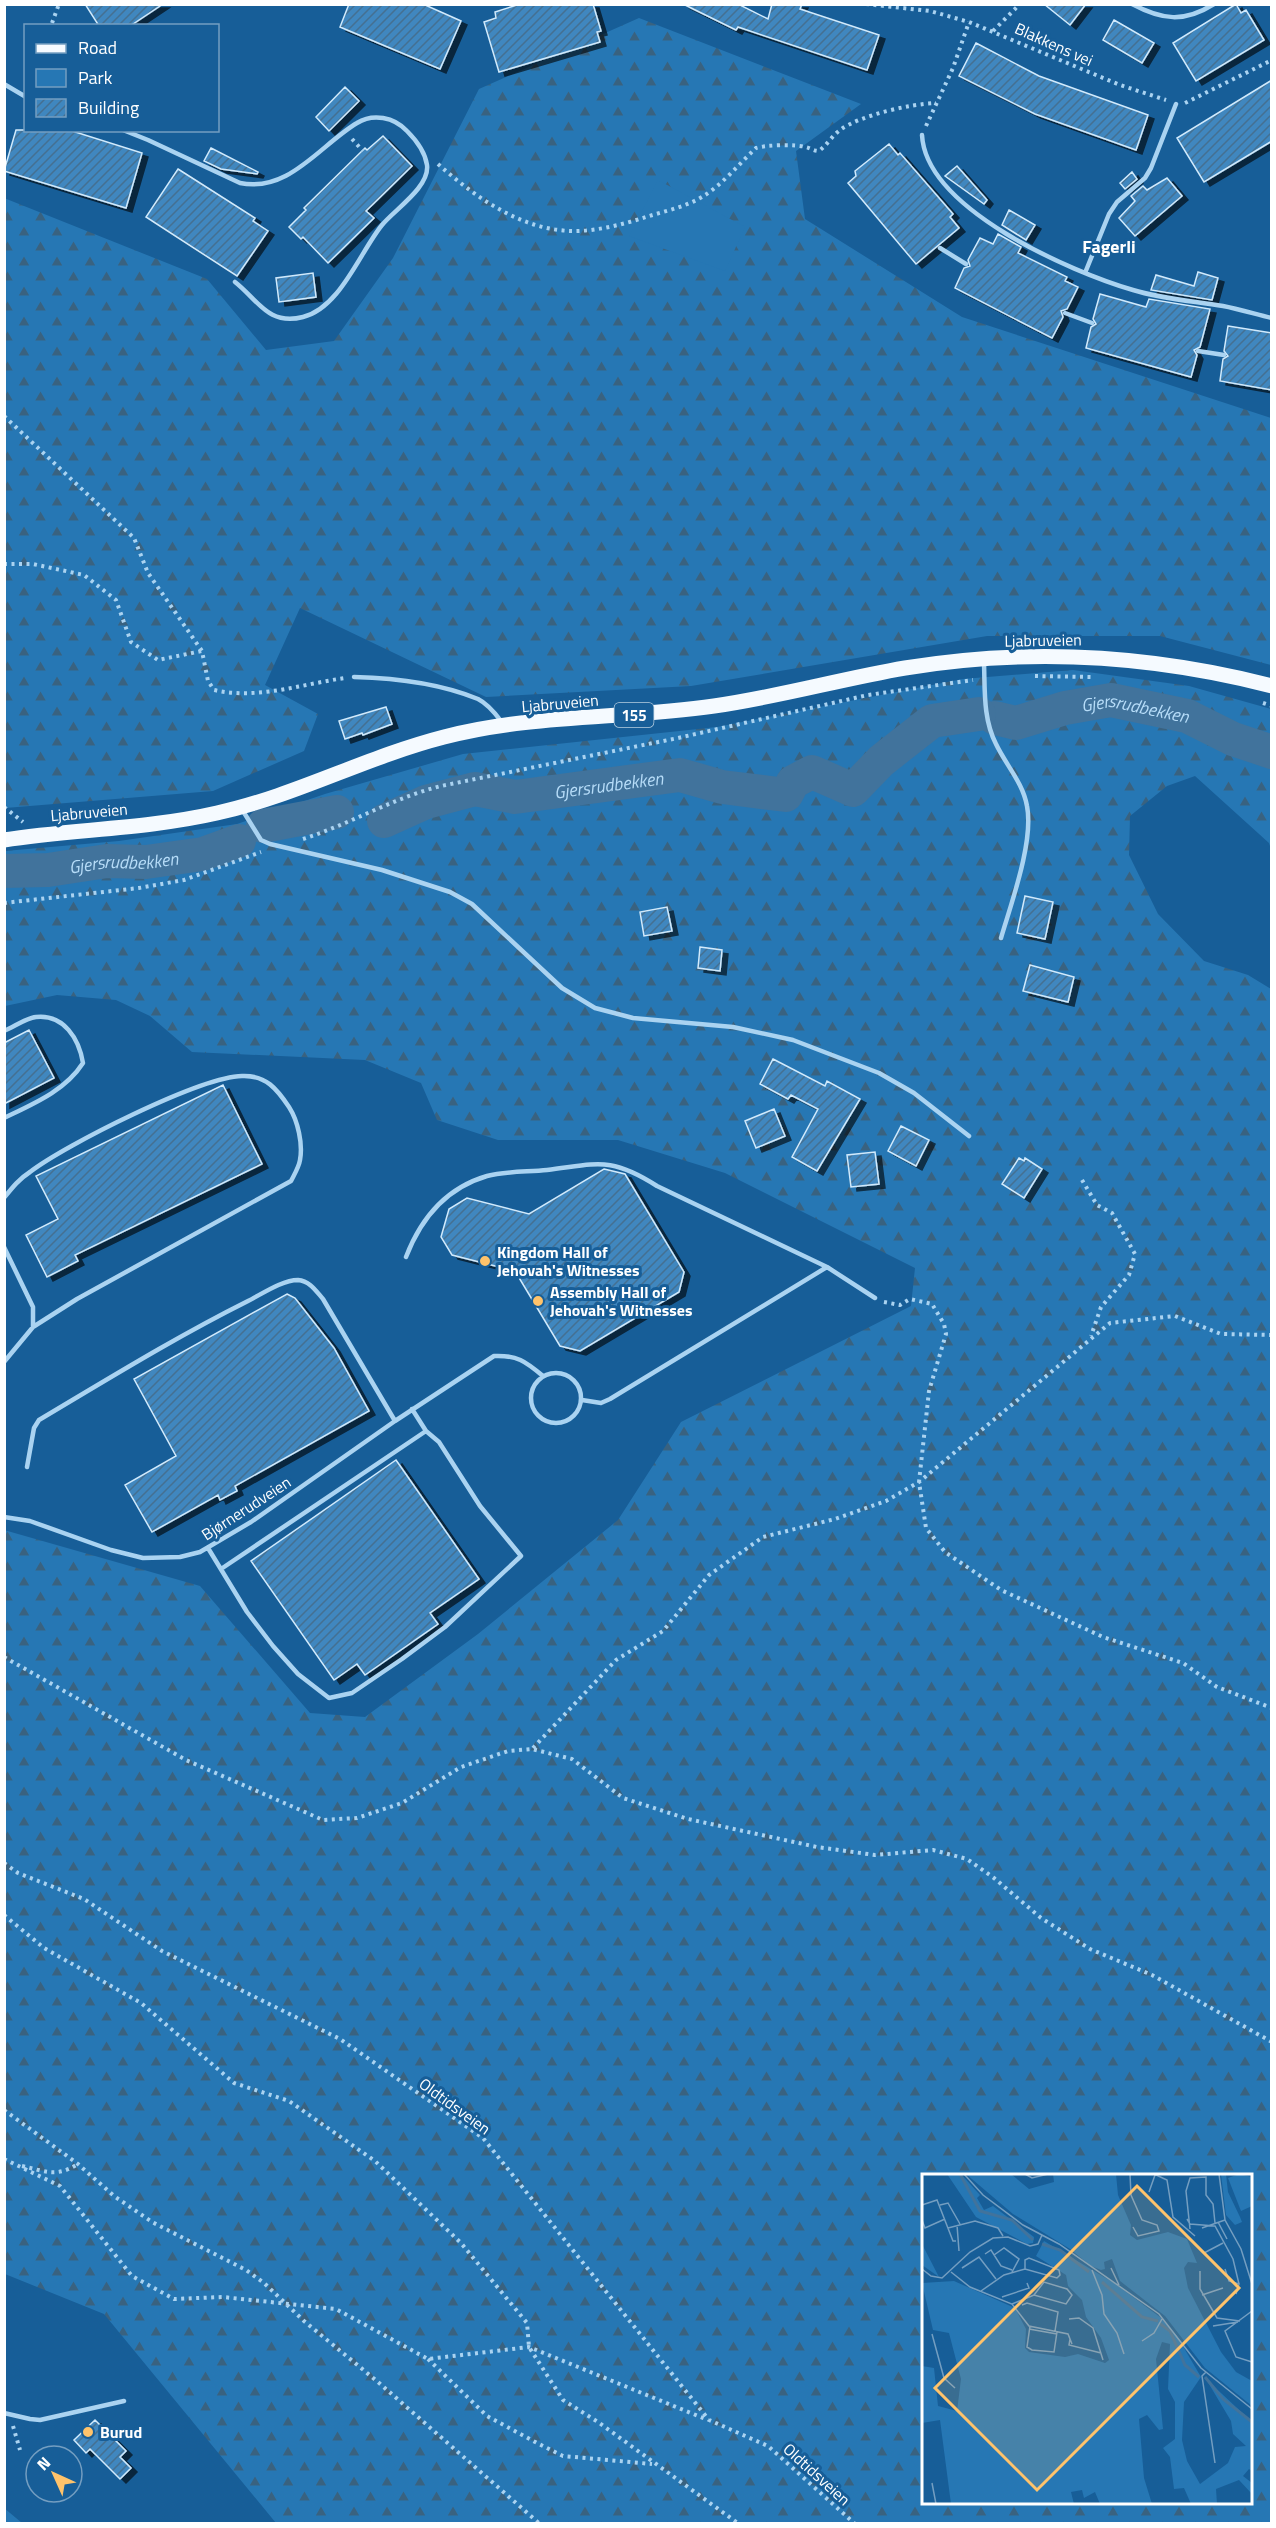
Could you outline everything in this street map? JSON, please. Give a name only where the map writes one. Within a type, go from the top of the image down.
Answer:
[{"type":"main road","name":"Ljabruveien","points":[[4,840],[164,823],[221,813],[401,749],[448,736],[506,726],[717,706],[906,668],[984,660],[1058,657],[1141,661],[1220,674],[1272,686]]},
{"type":"lane","points":[[1132,4],[1160,17],[1169,18],[1194,14],[1214,4]]},
{"type":"lane","points":[[4,84],[24,96]]},
{"type":"lane","points":[[1084,273],[1109,214],[1117,202],[1145,178],[1151,168],[1176,104]]},
{"type":"lane","points":[[128,132],[251,186],[285,176],[364,119],[386,118],[403,127],[417,142],[423,152],[427,171],[419,187],[382,224],[339,290],[320,308],[304,317],[274,317],[261,309],[251,294],[235,282]]},
{"type":"lane","points":[[922,135],[923,147],[933,169],[969,207],[1040,253],[1084,273],[1136,291],[1224,306],[1272,318]]},
{"type":"lane","points":[[940,248],[966,264]]},
{"type":"lane","points":[[1065,313],[1092,323]]},
{"type":"lane","points":[[1198,351],[1224,355]]},
{"type":"lane","points":[[984,660],[985,705],[990,729],[996,745],[1017,779],[1028,815],[1022,861],[1001,938]]},
{"type":"lane","points":[[354,677],[386,678],[420,683],[479,700],[491,708],[506,726]]},
{"type":"lane","points":[[241,806],[261,840],[278,847],[425,882],[466,900],[495,924],[549,977],[595,1008],[633,1018],[733,1027],[793,1040],[879,1073],[914,1093],[969,1136]]},
{"type":"lane","points":[[4,1031],[35,1017],[51,1019],[64,1025],[75,1037],[81,1049],[82,1063],[74,1077],[56,1090],[40,1101],[4,1118]]},
{"type":"lane","points":[[4,1198],[19,1180],[32,1170],[73,1145],[158,1104],[210,1083],[242,1076],[262,1079],[276,1088],[292,1112],[300,1139],[300,1161],[291,1181],[77,1299],[33,1327],[4,1362]]},
{"type":"lane","points":[[406,1257],[414,1236],[427,1216],[440,1201],[462,1186],[488,1176],[603,1164],[615,1165],[633,1171],[657,1185],[827,1267],[875,1298]]},
{"type":"lane","points":[[4,1247],[33,1307],[33,1327]]},
{"type":"lane","points":[[582,1400],[601,1403],[610,1400],[827,1267]]},
{"type":"lane","points":[[27,1467],[34,1428],[39,1420],[163,1346],[295,1280],[308,1283],[323,1299],[395,1421]]},
{"type":"lane","name":"Bjørnerudveien","points":[[4,1517],[30,1521],[111,1550],[143,1558],[180,1557],[208,1548],[251,1522],[412,1409],[494,1356],[510,1355],[527,1362],[543,1376]]},
{"type":"lane","points":[[560,1372],[572,1377],[580,1387],[582,1400],[576,1414],[566,1422],[553,1423],[541,1418],[533,1408],[531,1395],[535,1383],[543,1376],[560,1372]]},
{"type":"lane","points":[[208,1548],[247,1612],[273,1646],[298,1674],[323,1696],[335,1698],[352,1693],[369,1682],[445,1627],[521,1556],[480,1506],[440,1442],[426,1431],[412,1409]]},
{"type":"lane","points":[[220,1569],[426,1431]]},
{"type":"lane","points":[[7,2413],[40,2420],[124,2401]]},
{"type":"path","points":[[52,23],[59,4]]},
{"type":"path","name":"Blakkens vei","points":[[866,4],[886,7],[909,6],[969,22],[1080,69],[1176,104]]},
{"type":"path","points":[[993,31],[1020,4]]},
{"type":"path","points":[[922,135],[953,68],[969,22]]},
{"type":"path","points":[[1176,104],[1197,98],[1272,60]]},
{"type":"path","points":[[423,152],[467,190],[492,206],[538,225],[574,231],[624,224],[685,205],[703,196],[756,148],[765,145],[806,147],[819,151],[840,130],[850,124],[923,104],[936,103]]},
{"type":"path","points":[[4,416],[134,538],[148,573],[202,651],[208,681],[214,690],[234,694],[287,689],[354,677]]},
{"type":"path","points":[[4,564],[33,564],[84,575],[116,600],[131,642],[158,660],[202,651]]},
{"type":"path","points":[[1024,676],[1101,677]]},
{"type":"path","points":[[4,903],[139,888],[184,880],[334,828],[407,795],[441,786],[688,736],[868,695],[985,679]]},
{"type":"path","points":[[1255,701],[1272,706]]},
{"type":"path","points":[[1082,1180],[1097,1205],[1112,1213],[1135,1254],[1129,1275],[1101,1307],[1091,1338]]},
{"type":"path","points":[[875,1298],[888,1304],[900,1305],[910,1299],[932,1304],[944,1324],[946,1334],[929,1391],[919,1482],[926,1528],[945,1552],[1001,1590],[1103,1637],[1183,1663],[1217,1687],[1272,1708]]},
{"type":"path","points":[[532,1749],[616,1660],[663,1631],[709,1575],[764,1537],[835,1519],[886,1501],[919,1482],[1110,1323],[1175,1316],[1221,1334],[1272,1335]]},
{"type":"path","points":[[5,1657],[186,1760],[323,1820],[357,1818],[402,1803],[461,1767],[508,1751],[532,1749],[572,1759],[623,1798],[688,1819],[817,1847],[875,1855],[933,1850],[966,1858],[994,1878],[1041,1918],[1090,1949],[1152,1975],[1272,2042]]},
{"type":"path","name":"Oldtidsveien","points":[[4,1863],[18,1873],[84,1899],[162,1951],[340,2039],[483,2139],[709,2420],[768,2445],[855,2523]]},
{"type":"path","points":[[4,1915],[44,1948],[141,2003],[234,2083],[289,2100],[375,2161],[461,2243],[527,2323],[529,2347],[563,2400],[598,2422],[740,2523]]},
{"type":"path","points":[[4,2110],[78,2164],[114,2196],[152,2222],[246,2270],[264,2283],[285,2304],[540,2523]]},
{"type":"path","points":[[4,2159],[60,2186],[132,2276],[174,2299],[223,2297],[336,2309],[428,2359],[487,2416],[564,2456],[654,2464]]},
{"type":"path","points":[[13,2164],[55,2174],[67,2171],[78,2164]]},
{"type":"path","points":[[428,2359],[529,2347],[709,2420]]},
{"type":"path","points":[[7,2413],[20,2450]]},
{"type":"green space","points":[[639,18],[861,104],[796,151],[805,219],[962,317],[1271,418],[1271,665],[1160,636],[987,636],[691,686],[486,697],[300,608],[265,685],[318,714],[304,751],[213,791],[5,808],[4,198],[207,279],[266,350],[334,341],[393,258],[479,89]]},
{"type":"green space","points":[[658,180],[745,227],[725,271],[629,236]]},
{"type":"green space","points":[[1073,670],[1189,686],[1271,709],[1271,849],[1269,843],[1195,776],[1167,786],[1130,816],[1129,855],[1158,914],[1204,961],[1248,975],[1271,989],[1271,2523],[276,2523],[104,2314],[5,2274],[4,1530],[200,1586],[310,1713],[365,1717],[478,1634],[618,1520],[681,1422],[911,1306],[915,1268],[725,1173],[618,1140],[498,1140],[437,1120],[421,1083],[365,1060],[192,1052],[150,1016],[116,1000],[57,995],[5,1006],[5,851],[119,841],[237,824],[325,794],[463,754],[717,727],[963,679]]},
{"type":"green space","points":[[4,2508],[22,2523],[5,2523]]},
{"type":"building","points":[[85,4],[163,4],[133,24],[98,24]]},
{"type":"building","points":[[349,4],[423,4],[461,21],[440,69],[340,27]]},
{"type":"building","points":[[520,4],[593,4],[601,31],[597,32],[600,42],[499,72],[484,22],[496,18],[495,12]]},
{"type":"building","points":[[683,4],[738,4],[768,19],[772,4],[802,4],[800,9],[879,35],[867,70],[738,27],[736,30]]},
{"type":"building","points":[[1044,4],[1086,4],[1070,25]]},
{"type":"building","points":[[1236,4],[1241,13],[1246,10],[1264,40],[1196,81],[1173,43]]},
{"type":"building","points":[[1114,20],[1154,43],[1142,63],[1103,40]]},
{"type":"building","points":[[976,43],[1039,76],[1148,115],[1136,150],[1035,114],[959,76]]},
{"type":"building","points":[[1272,80],[1272,141],[1204,182],[1177,138]]},
{"type":"building","points":[[345,87],[359,101],[329,131],[316,117]]},
{"type":"building","points":[[16,130],[75,132],[142,153],[126,208],[4,171]]},
{"type":"building","points":[[383,136],[412,166],[366,211],[374,218],[328,263],[303,237],[301,239],[289,227],[306,210],[304,208],[365,148],[367,150]]},
{"type":"building","points":[[889,144],[898,155],[900,153],[953,214],[950,217],[959,228],[916,264],[848,183],[856,176],[855,171]]},
{"type":"building","points":[[211,148],[258,172],[257,174],[221,169],[204,161]]},
{"type":"building","points":[[957,166],[987,200],[984,204],[945,176]]},
{"type":"building","points":[[178,169],[255,218],[253,221],[268,231],[237,276],[146,217]]},
{"type":"building","points":[[1132,172],[1137,179],[1125,189],[1120,183]]},
{"type":"building","points":[[1167,178],[1182,196],[1135,236],[1119,218],[1135,201],[1131,196],[1143,186],[1147,190]]},
{"type":"building","points":[[1009,210],[1035,225],[1026,240],[1002,225]]},
{"type":"building","points":[[998,234],[1021,247],[1018,253],[1067,277],[1065,281],[1078,287],[1067,309],[1061,311],[1063,317],[1052,338],[955,288],[964,268],[970,266],[968,260],[980,238],[993,244]]},
{"type":"building","points":[[1198,272],[1218,278],[1212,300],[1151,290],[1156,275],[1194,286]]},
{"type":"building","points":[[313,273],[316,297],[279,302],[276,278]]},
{"type":"building","points":[[1100,294],[1146,307],[1149,299],[1210,309],[1200,347],[1194,350],[1197,355],[1191,377],[1086,348],[1091,327],[1096,324],[1093,319]]},
{"type":"building","points":[[1228,326],[1272,333],[1272,390],[1220,381],[1223,359],[1228,356],[1224,351]]},
{"type":"building","points":[[386,707],[392,724],[345,739],[339,721]]},
{"type":"building","points":[[1025,896],[1053,902],[1045,939],[1017,933]]},
{"type":"building","points":[[667,907],[672,931],[644,936],[640,912]]},
{"type":"building","points":[[700,947],[722,950],[720,971],[698,968]]},
{"type":"building","points":[[1030,965],[1074,977],[1068,1002],[1023,991]]},
{"type":"building","points":[[29,1030],[54,1078],[4,1104],[4,1043]]},
{"type":"building","points":[[773,1059],[825,1086],[827,1081],[860,1099],[817,1171],[792,1157],[818,1109],[791,1095],[788,1099],[760,1084]]},
{"type":"building","points":[[223,1085],[262,1164],[75,1255],[78,1261],[47,1277],[26,1235],[58,1219],[36,1176]]},
{"type":"building","points":[[774,1109],[785,1136],[756,1148],[745,1121]]},
{"type":"building","points":[[901,1126],[929,1140],[916,1166],[888,1151]]},
{"type":"building","points":[[875,1152],[879,1184],[851,1187],[847,1155]]},
{"type":"building","points":[[1019,1158],[1024,1161],[1025,1158],[1042,1169],[1024,1198],[1002,1184]]},
{"type":"building","points":[[604,1169],[625,1174],[684,1272],[679,1292],[580,1351],[560,1346],[515,1271],[452,1255],[441,1237],[449,1209],[467,1198],[529,1214]]},
{"type":"building","points":[[287,1294],[295,1298],[334,1348],[369,1411],[235,1486],[237,1491],[220,1500],[218,1495],[152,1532],[125,1485],[176,1456],[134,1379]]},
{"type":"building","points":[[396,1460],[479,1579],[430,1613],[438,1624],[365,1675],[357,1664],[334,1680],[251,1561]]},
{"type":"building","points":[[95,2420],[126,2451],[120,2457],[131,2468],[120,2479],[90,2449],[86,2453],[84,2444],[78,2444],[74,2440]]},
{"type":"waterway","name":"Gjersrudbekken","points":[[995,718],[1016,723],[1065,708],[1111,700],[1187,716],[1233,739],[1272,752]]},
{"type":"waterway","name":"Gjersrudbekken","points":[[384,821],[426,802],[475,789],[515,797],[680,775],[722,787],[786,795],[793,782],[812,772],[853,790],[881,761],[932,721],[979,714]]},
{"type":"waterway","name":"Gjersrudbekken","points":[[263,826],[337,812]]},
{"type":"waterway","name":"Gjersrudbekken","points":[[4,871],[48,870],[107,861],[146,862],[203,854],[239,841]]},
{"type":"place","name":"Kingdom Hall of Jehovah's Witnesses","points":[[485,1261]]},
{"type":"place","name":"Assembly Hall of Jehovah's Witnesses","points":[[538,1301]]},
{"type":"place","name":"Burud","points":[[88,2432]]},
{"type":"district","name":"Fagerli","points":[[1109,246]]}]
